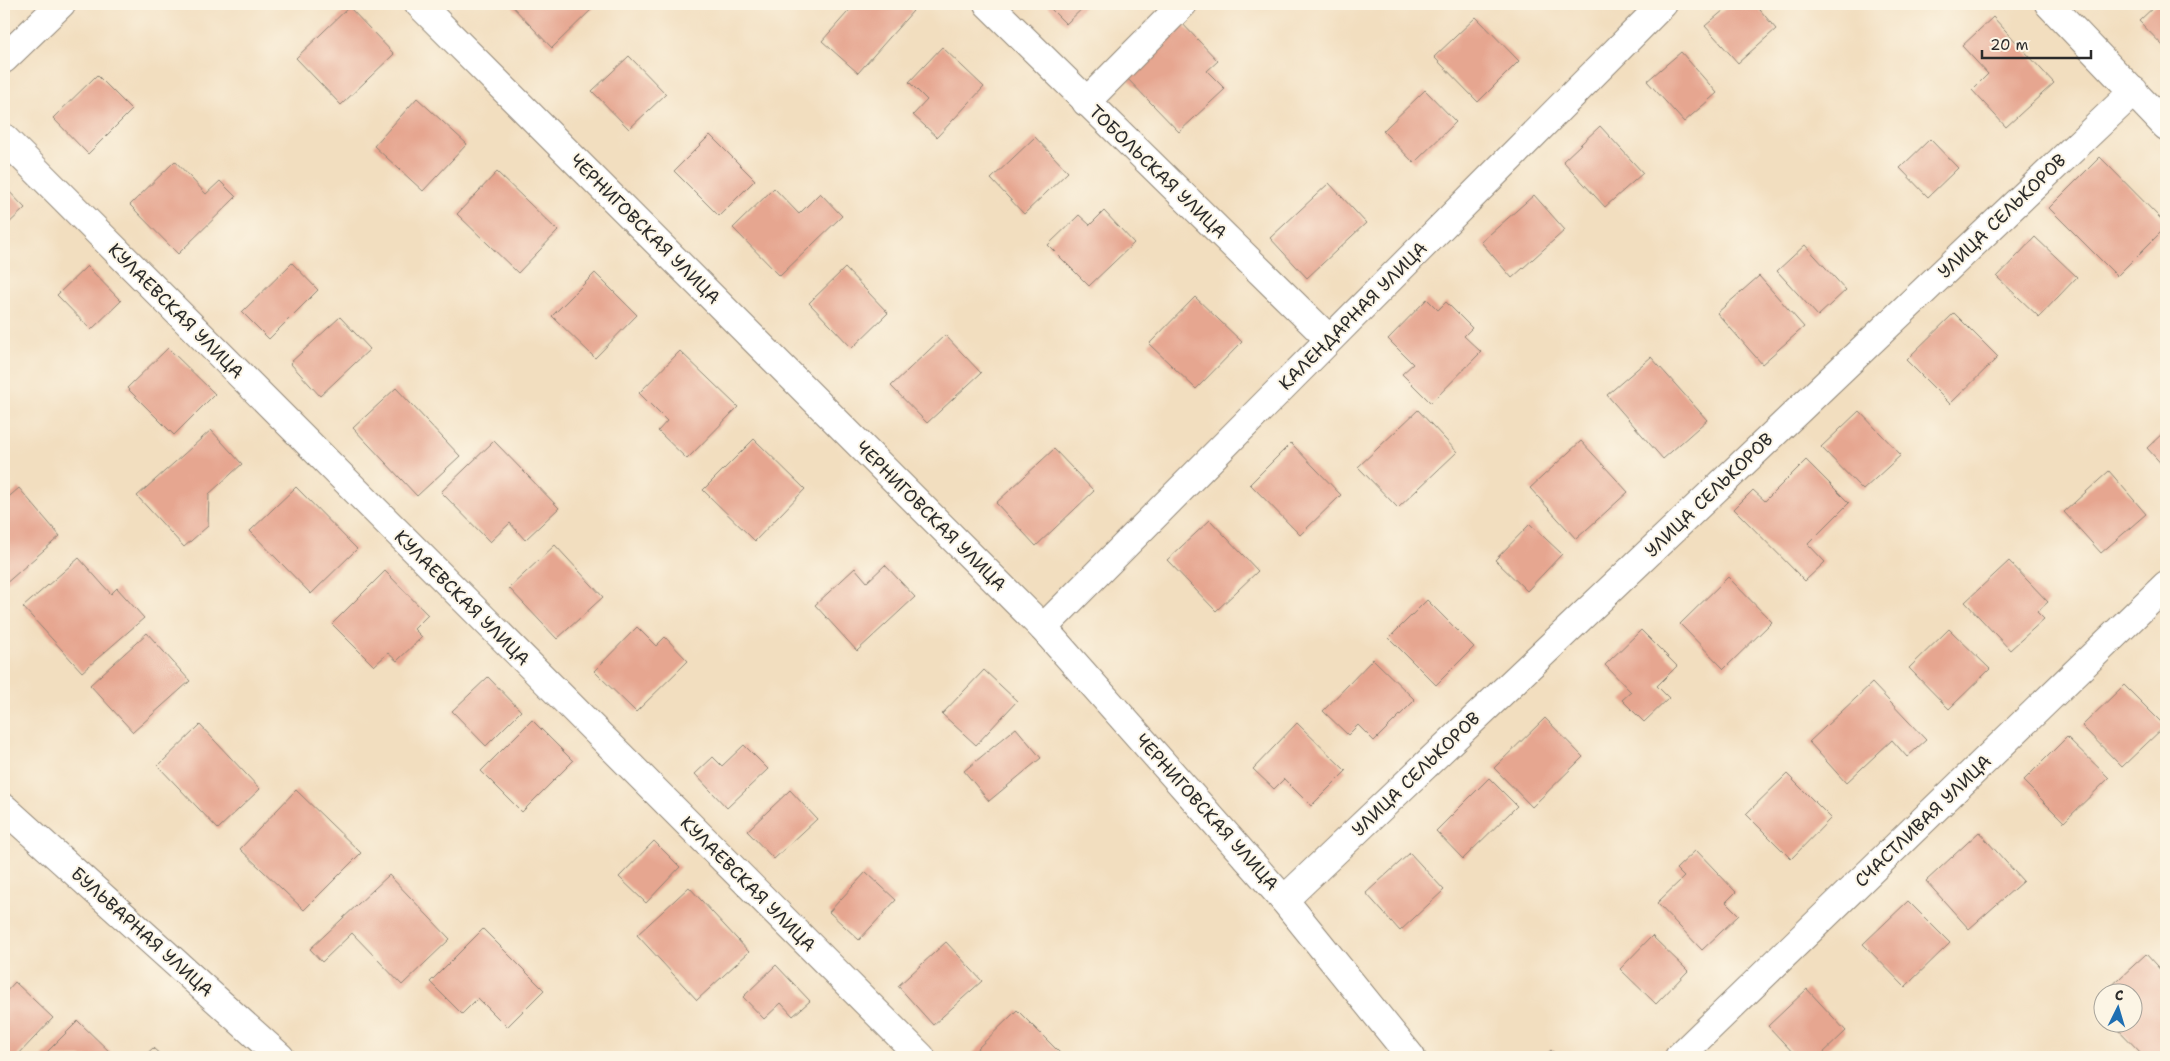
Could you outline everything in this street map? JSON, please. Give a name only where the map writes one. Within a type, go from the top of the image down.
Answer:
[{"type":"street","points":[[4,59],[61,4]]},
{"type":"street","name":"ЧЕРНИГОВСКАЯ УЛИЦА","points":[[419,4],[1043,628],[1284,900],[1411,1057]]},
{"type":"street","name":"ТОБОЛЬСКАЯ УЛИЦА","points":[[988,4],[1329,339]]},
{"type":"street","points":[[1086,102],[1183,4]]},
{"type":"street","name":"КАЛЕНДАРНАЯ УЛИЦА","points":[[1043,628],[1663,4]]},
{"type":"street","points":[[2049,4],[2166,126]]},
{"type":"street","name":"УЛИЦА СЕЛЬКОРОВ","points":[[1284,900],[2134,91]]},
{"type":"street","name":"КУЛАЕВСКАЯ УЛИЦА","points":[[4,138],[921,1057]]},
{"type":"street","name":"СЧАСТЛИВАЯ УЛИЦА","points":[[1679,1057],[2166,585]]},
{"type":"street","name":"БУЛЬВАРНАЯ УЛИЦА","points":[[4,808],[280,1057]]},
{"type":"building","points":[[510,4],[597,4],[552,48]]},
{"type":"building","points":[[855,4],[905,4],[913,11],[858,73],[822,41]]},
{"type":"building","points":[[1046,4],[1087,4],[1066,24]]},
{"type":"building","points":[[1731,4],[1755,4],[1776,29],[1738,63],[1705,26]]},
{"type":"building","points":[[2157,4],[2166,4],[2166,49],[2139,21]]},
{"type":"building","points":[[349,7],[394,54],[341,105],[296,58]]},
{"type":"building","points":[[1476,17],[1519,61],[1478,102],[1434,57]]},
{"type":"building","points":[[1993,17],[2054,83],[2006,127],[1972,90],[1988,74],[1962,46]]},
{"type":"building","points":[[1179,20],[1218,61],[1207,71],[1225,89],[1179,132],[1123,74]]},
{"type":"building","points":[[942,47],[984,87],[937,137],[913,115],[927,100],[909,82]]},
{"type":"building","points":[[1681,52],[1717,93],[1684,122],[1647,81]]},
{"type":"building","points":[[629,56],[666,94],[629,129],[592,91]]},
{"type":"building","points":[[97,75],[132,110],[88,154],[53,118]]},
{"type":"building","points":[[1425,90],[1456,122],[1414,163],[1383,131]]},
{"type":"building","points":[[417,98],[467,144],[423,191],[374,146]]},
{"type":"building","points":[[1600,126],[1643,173],[1605,207],[1563,161]]},
{"type":"building","points":[[710,135],[755,180],[719,216],[674,171]]},
{"type":"building","points":[[1035,137],[1068,172],[1024,214],[991,179]]},
{"type":"building","points":[[1930,139],[1958,168],[1928,197],[1900,168]]},
{"type":"building","points":[[2100,157],[2166,224],[2166,227],[2117,276],[2049,208]]},
{"type":"building","points":[[175,161],[206,194],[220,181],[236,197],[178,254],[130,205]]},
{"type":"building","points":[[497,172],[558,231],[518,273],[457,214]]},
{"type":"building","points":[[1329,183],[1366,223],[1307,278],[1270,238]]},
{"type":"building","points":[[4,186],[25,208],[4,228]]},
{"type":"building","points":[[774,188],[799,214],[820,193],[842,216],[780,276],[733,228]]},
{"type":"building","points":[[1534,195],[1565,230],[1512,278],[1481,242]]},
{"type":"building","points":[[1104,211],[1134,243],[1089,286],[1048,245],[1079,215],[1090,225]]},
{"type":"building","points":[[2035,237],[2077,277],[2039,317],[1997,277]]},
{"type":"building","points":[[1805,245],[1846,290],[1818,316],[1777,271]]},
{"type":"building","points":[[292,263],[318,290],[269,339],[242,312]]},
{"type":"building","points":[[87,266],[121,301],[91,330],[57,295]]},
{"type":"building","points":[[845,268],[888,313],[852,348],[809,303]]},
{"type":"building","points":[[595,273],[637,315],[595,358],[552,316]]},
{"type":"building","points":[[1759,276],[1804,327],[1762,364],[1717,313]]},
{"type":"building","points":[[1195,297],[1242,342],[1196,389],[1149,344]]},
{"type":"building","points":[[1427,299],[1438,310],[1446,302],[1472,328],[1464,336],[1481,352],[1431,403],[1402,374],[1413,364],[1388,339]]},
{"type":"building","points":[[1954,313],[1998,357],[1950,404],[1906,360]]},
{"type":"building","points":[[340,317],[370,349],[320,396],[290,363]]},
{"type":"building","points":[[945,335],[981,373],[927,423],[891,386]]},
{"type":"building","points":[[168,348],[215,394],[174,435],[127,388]]},
{"type":"building","points":[[680,351],[738,407],[687,459],[658,431],[667,421],[639,393]]},
{"type":"building","points":[[1651,357],[1707,420],[1663,459],[1607,395]]},
{"type":"building","points":[[396,388],[460,456],[417,496],[353,428]]},
{"type":"building","points":[[1418,410],[1457,452],[1398,508],[1358,467]]},
{"type":"building","points":[[1859,411],[1901,455],[1863,490],[1821,447]]},
{"type":"building","points":[[211,430],[242,464],[209,494],[208,526],[184,547],[137,496]]},
{"type":"building","points":[[2166,430],[2166,469],[2147,448]]},
{"type":"building","points":[[754,439],[805,489],[755,541],[703,490]]},
{"type":"building","points":[[494,441],[559,508],[525,540],[510,523],[490,542],[441,492]]},
{"type":"building","points":[[1581,441],[1628,492],[1576,539],[1530,488]]},
{"type":"building","points":[[1291,443],[1341,495],[1300,535],[1250,484]]},
{"type":"building","points":[[1054,449],[1094,491],[1036,546],[996,503]]},
{"type":"building","points":[[1806,460],[1849,503],[1808,544],[1825,562],[1805,581],[1734,509],[1753,490],[1765,501]]},
{"type":"building","points":[[2109,471],[2146,514],[2101,553],[2064,512]]},
{"type":"building","points":[[296,487],[357,549],[311,594],[250,531]]},
{"type":"building","points":[[19,488],[60,536],[4,585],[4,501]]},
{"type":"building","points":[[1210,520],[1258,571],[1216,611],[1167,560]]},
{"type":"building","points":[[1530,524],[1562,554],[1527,591],[1495,560]]},
{"type":"building","points":[[555,545],[603,597],[557,639],[509,588]]},
{"type":"building","points":[[79,558],[111,594],[117,588],[144,618],[82,672],[23,607]]},
{"type":"building","points":[[2009,561],[2048,602],[2037,612],[2044,619],[2010,650],[1965,602]]},
{"type":"building","points":[[885,565],[915,597],[857,651],[815,605],[855,568],[867,582]]},
{"type":"building","points":[[385,571],[428,615],[414,629],[422,637],[397,661],[388,653],[374,666],[332,624]]},
{"type":"building","points":[[1728,577],[1772,622],[1724,669],[1680,624]]},
{"type":"building","points":[[1427,600],[1474,647],[1436,685],[1389,638]]},
{"type":"building","points":[[637,627],[656,646],[665,637],[688,661],[636,712],[594,671]]},
{"type":"building","points":[[1949,629],[1990,669],[1949,709],[1909,668]]},
{"type":"building","points":[[1641,630],[1677,666],[1657,686],[1669,698],[1644,722],[1622,700],[1631,692],[1605,665]]},
{"type":"building","points":[[147,633],[190,681],[133,732],[90,685]]},
{"type":"building","points":[[1373,659],[1415,700],[1374,741],[1358,725],[1348,735],[1323,711]]},
{"type":"building","points":[[984,670],[1017,701],[976,745],[942,714]]},
{"type":"building","points":[[488,677],[521,711],[486,746],[452,711]]},
{"type":"building","points":[[1872,683],[1926,740],[1907,757],[1892,740],[1846,783],[1809,742]]},
{"type":"building","points":[[2124,685],[2165,726],[2122,767],[2082,726]]},
{"type":"building","points":[[1545,718],[1583,757],[1532,807],[1494,768]]},
{"type":"building","points":[[532,720],[573,761],[522,812],[481,771]]},
{"type":"building","points":[[1297,723],[1346,771],[1311,806],[1284,779],[1274,789],[1253,769]]},
{"type":"building","points":[[200,725],[260,789],[218,829],[158,766]]},
{"type":"building","points":[[1016,728],[1041,758],[989,801],[964,771]]},
{"type":"building","points":[[2067,737],[2109,778],[2064,822],[2023,781]]},
{"type":"building","points":[[744,745],[768,769],[727,808],[695,774],[713,757],[722,766]]},
{"type":"building","points":[[1787,774],[1831,818],[1791,859],[1746,814]]},
{"type":"building","points":[[1489,778],[1517,806],[1463,859],[1436,831]]},
{"type":"building","points":[[296,790],[361,853],[304,910],[240,849]]},
{"type":"building","points":[[790,790],[817,819],[774,859],[747,831]]},
{"type":"building","points":[[1979,832],[2023,881],[1969,929],[1926,881]]},
{"type":"building","points":[[654,841],[680,867],[646,903],[619,877]]},
{"type":"building","points":[[1696,850],[1736,892],[1726,902],[1739,915],[1702,950],[1657,903],[1684,877],[1676,869]]},
{"type":"building","points":[[1410,853],[1444,890],[1400,931],[1366,893]]},
{"type":"building","points":[[866,872],[896,900],[859,940],[829,912]]},
{"type":"building","points":[[389,875],[450,939],[402,985],[352,933],[322,962],[310,949]]},
{"type":"building","points":[[689,887],[749,952],[697,1000],[637,935]]},
{"type":"building","points":[[1908,901],[1950,943],[1905,987],[1863,944]]},
{"type":"building","points":[[483,929],[544,990],[507,1027],[478,998],[462,1014],[430,982]]},
{"type":"building","points":[[1652,936],[1688,971],[1656,1004],[1620,969]]},
{"type":"building","points":[[946,942],[982,981],[933,1025],[898,986]]},
{"type":"building","points":[[2146,954],[2166,976],[2166,1049],[2157,1057],[2145,1057],[2123,1034],[2142,1034],[2142,984],[2114,984]]},
{"type":"building","points":[[776,965],[810,1001],[793,1016],[781,1003],[764,1019],[743,997]]},
{"type":"building","points":[[15,982],[53,1018],[16,1057],[4,1057],[4,994]]},
{"type":"building","points":[[1807,989],[1846,1031],[1819,1057],[1797,1057],[1768,1026]]},
{"type":"building","points":[[1017,1010],[1064,1057],[975,1057],[972,1054]]},
{"type":"building","points":[[78,1021],[115,1057],[42,1057]]},
{"type":"building","points":[[153,1048],[163,1057],[143,1057]]},
{"type":"building","points":[[1551,1050],[1559,1057],[1543,1057]]}]
